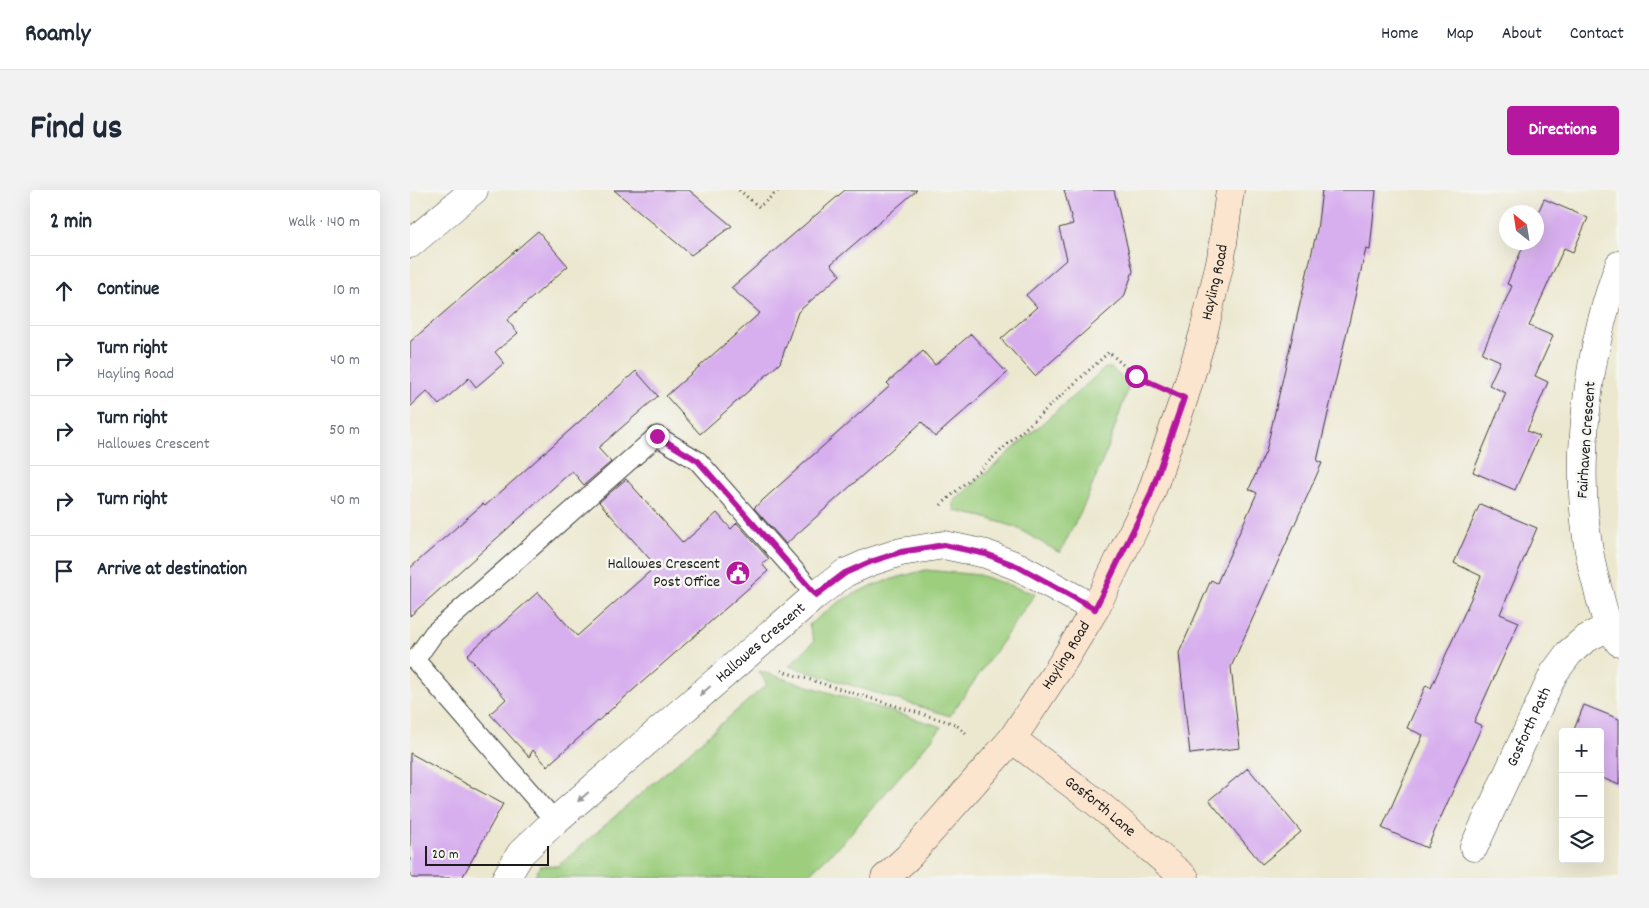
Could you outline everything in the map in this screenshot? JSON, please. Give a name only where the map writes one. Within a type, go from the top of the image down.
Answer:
[{"type":"street","points":[[410,244],[474,190]]},
{"type":"street","name":"Hayling Road","points":[[885,878],[908,857],[1004,748],[1061,665],[1095,609],[1150,496],[1184,398],[1203,335],[1221,258],[1230,190]]},
{"type":"street","name":"Fairhaven Crescent","points":[[1614,634],[1593,572],[1583,511],[1584,438],[1590,379],[1601,319],[1619,266]]},
{"type":"street","name":"Hallowes Crescent","points":[[506,878],[521,853],[555,821],[748,653],[845,573],[870,562],[901,552],[944,545],[986,554],[1019,567],[1095,609]]},
{"type":"street","name":"Gosforth Path","points":[[1474,847],[1554,673],[1568,653],[1584,640],[1614,634]]},
{"type":"street","name":"Gosforth Lane","points":[[1004,748],[1096,802],[1185,878]]},
{"type":"lane","points":[[555,821],[413,662],[434,633],[657,436],[698,461],[816,595]]},
{"type":"path","points":[[738,190],[760,207],[779,190]]},
{"type":"path","points":[[941,505],[1109,352],[1133,374],[1184,398]]},
{"type":"path","points":[[748,653],[765,666],[955,724],[1004,748]]},
{"type":"green space","points":[[1105,368],[1111,368],[1128,383],[1128,389],[1107,450],[1085,503],[1060,553],[1015,527],[955,511],[953,502]]},
{"type":"green space","points":[[926,570],[979,575],[1035,594],[950,716],[789,666],[814,641],[809,625],[833,606],[866,588]]},
{"type":"green space","points":[[759,671],[942,727],[844,841],[805,878],[534,878],[540,866],[558,866],[767,684]]},
{"type":"building","points":[[614,190],[689,190],[732,226],[691,255]]},
{"type":"building","points":[[845,190],[917,190],[831,264],[840,275],[798,312],[780,363],[700,434],[666,396],[760,313],[731,288]]},
{"type":"building","points":[[1064,190],[1114,190],[1133,271],[1124,297],[1035,376],[1001,339],[1037,307],[1026,295],[1067,259],[1059,228],[1073,224]]},
{"type":"building","points":[[1322,190],[1376,190],[1370,250],[1366,249],[1317,461],[1322,463],[1231,667],[1240,748],[1190,754],[1179,653],[1211,580],[1217,583],[1257,493],[1249,489],[1266,451],[1317,230]]},
{"type":"building","points":[[1544,199],[1588,218],[1573,252],[1564,248],[1529,326],[1553,336],[1535,376],[1548,382],[1527,431],[1539,436],[1515,490],[1473,472],[1506,393],[1489,385],[1500,361],[1482,353],[1512,286],[1507,284],[1522,250],[1544,250],[1544,205],[1541,205]]},
{"type":"building","points":[[538,231],[568,266],[507,320],[518,333],[495,352],[504,363],[476,387],[469,378],[439,405],[427,391],[410,407],[410,342]]},
{"type":"building","points":[[971,334],[1007,373],[935,437],[922,422],[786,544],[754,508],[890,386],[887,383],[923,351],[935,365]]},
{"type":"building","points":[[636,371],[658,396],[598,448],[611,462],[584,485],[572,471],[410,616],[410,568],[483,504],[485,506]]},
{"type":"building","points":[[626,479],[683,543],[717,513],[731,529],[737,523],[769,559],[762,564],[768,571],[547,766],[533,750],[529,757],[490,714],[506,699],[467,655],[538,592],[577,636],[656,566],[599,502]]},
{"type":"building","points":[[1480,504],[1537,528],[1500,614],[1519,622],[1474,722],[1482,726],[1427,848],[1382,828],[1423,735],[1407,728],[1426,685],[1431,688],[1481,576],[1454,563]]},
{"type":"building","points":[[1584,705],[1619,719],[1619,785],[1604,779],[1604,728],[1575,728]]},
{"type":"building","points":[[410,753],[503,804],[462,878],[410,878]]},
{"type":"building","points":[[1248,768],[1301,832],[1262,864],[1209,800]]},
{"type":"place","name":"Hallowes Crescent Post Office","points":[[738,573]]},
{"type":"route","points":[[657,436],[698,461],[816,595],[845,573],[870,562],[901,552],[944,545],[986,554],[1019,567],[1095,609],[1150,496],[1184,398],[1136,376]]}]
